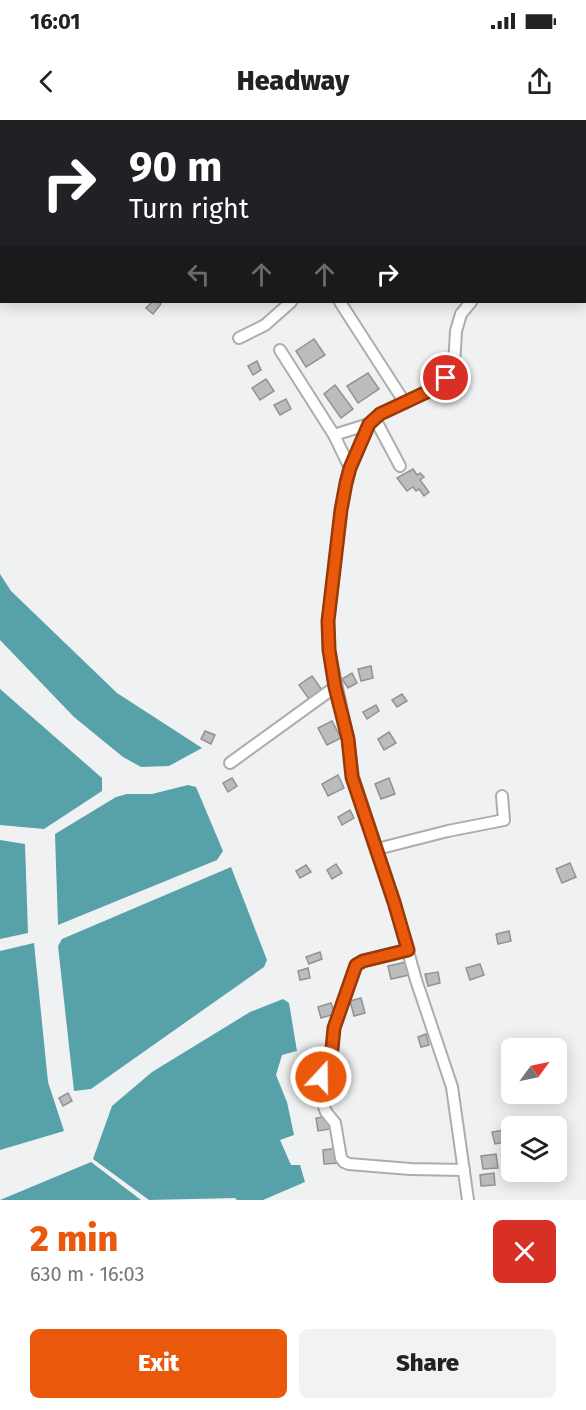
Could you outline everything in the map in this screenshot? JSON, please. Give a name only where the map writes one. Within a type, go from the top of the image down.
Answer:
[{"type":"street","points":[[239,338],[265,325],[290,303]]},
{"type":"street","points":[[341,303],[405,403]]},
{"type":"street","points":[[334,435],[372,421],[380,414],[431,390],[446,378],[454,366],[456,331],[461,314],[470,303]]},
{"type":"street","points":[[280,350],[334,435],[350,468]]},
{"type":"street","points":[[372,421],[400,466]]},
{"type":"street","points":[[372,421],[350,468],[341,510],[328,621],[329,650],[335,687],[348,739],[352,777],[452,1087],[468,1200]]},
{"type":"street","points":[[230,763],[335,687]]},
{"type":"street","points":[[377,849],[504,819],[501,796]]},
{"type":"street","points":[[408,950],[363,961],[356,965],[334,1028],[332,1049],[322,1069],[322,1101],[326,1112],[335,1123],[341,1158],[344,1162],[410,1169],[464,1170]]},
{"type":"water","points":[[0,574],[11,591],[117,693],[202,748],[169,766],[141,767],[123,757],[74,717],[0,640]]},
{"type":"water","points":[[0,689],[102,778],[102,791],[44,829],[0,825]]},
{"type":"water","points":[[188,785],[196,787],[223,851],[217,860],[58,925],[55,834],[116,797],[127,794],[152,794]]},
{"type":"water","points":[[0,840],[25,844],[28,933],[0,939]]},
{"type":"water","points":[[231,867],[267,960],[264,967],[91,1089],[74,1091],[58,946],[62,939]]},
{"type":"water","points":[[34,943],[48,1082],[64,1131],[0,1150],[0,951]]},
{"type":"water","points":[[283,999],[289,1003],[297,1051],[282,1055],[276,1075],[287,1102],[294,1135],[280,1140],[291,1165],[300,1165],[305,1182],[263,1200],[237,1200],[235,1198],[149,1200],[93,1159],[112,1106],[152,1072],[250,1012]]},
{"type":"water","points":[[91,1162],[141,1200],[0,1200]]},
{"type":"building","points":[[151,303],[161,304],[153,314],[146,308]]},
{"type":"building","points":[[314,339],[325,355],[306,367],[296,351]]},
{"type":"building","points":[[257,361],[261,370],[253,375],[248,366]]},
{"type":"building","points":[[368,373],[379,389],[358,403],[347,386]]},
{"type":"building","points":[[266,379],[274,391],[260,400],[252,388]]},
{"type":"building","points":[[335,385],[353,409],[341,418],[324,394]]},
{"type":"building","points":[[286,399],[291,409],[280,415],[274,405]]},
{"type":"building","points":[[413,469],[417,475],[420,473],[424,477],[420,480],[429,492],[424,496],[419,489],[416,491],[413,487],[407,491],[397,478]]},
{"type":"building","points":[[371,666],[373,678],[361,681],[358,669]]},
{"type":"building","points":[[352,673],[357,683],[348,688],[342,679]]},
{"type":"building","points":[[312,676],[322,690],[309,699],[299,685]]},
{"type":"building","points":[[402,694],[407,701],[397,707],[392,700]]},
{"type":"building","points":[[376,705],[379,711],[367,719],[363,712]]},
{"type":"building","points":[[332,721],[341,738],[327,745],[318,728]]},
{"type":"building","points":[[205,731],[215,735],[211,744],[201,739]]},
{"type":"building","points":[[389,732],[396,743],[384,750],[378,739]]},
{"type":"building","points":[[338,775],[344,788],[328,796],[322,784]]},
{"type":"building","points":[[232,778],[237,786],[228,792],[223,783]]},
{"type":"building","points":[[389,778],[395,794],[381,799],[375,784]]},
{"type":"building","points":[[350,810],[354,818],[342,825],[338,817]]},
{"type":"building","points":[[570,863],[576,877],[562,883],[556,869]]},
{"type":"building","points":[[336,864],[342,873],[332,879],[327,870]]},
{"type":"building","points":[[306,865],[311,872],[300,878],[296,871]]},
{"type":"building","points":[[509,931],[511,941],[498,944],[496,934]]},
{"type":"building","points":[[320,952],[322,959],[309,964],[306,957]]},
{"type":"building","points":[[406,962],[409,975],[391,979],[388,966]]},
{"type":"building","points":[[480,964],[484,975],[470,980],[466,968]]},
{"type":"building","points":[[308,968],[310,978],[300,980],[298,971]]},
{"type":"building","points":[[438,972],[440,983],[428,986],[425,974]]},
{"type":"building","points":[[361,998],[365,1013],[354,1016],[350,1001]]},
{"type":"building","points":[[331,1003],[335,1014],[321,1018],[318,1007]]},
{"type":"building","points":[[426,1034],[429,1045],[421,1047],[418,1037]]},
{"type":"building","points":[[68,1093],[72,1101],[63,1106],[59,1098]]},
{"type":"building","points":[[328,1116],[330,1129],[318,1131],[316,1118]]},
{"type":"building","points":[[501,1130],[501,1143],[495,1144],[492,1132]]},
{"type":"building","points":[[339,1148],[340,1163],[324,1164],[323,1150]]},
{"type":"building","points":[[496,1154],[498,1168],[483,1169],[481,1156]]},
{"type":"building","points":[[494,1173],[495,1185],[481,1186],[480,1175]]},
{"type":"route","points":[[321,1077],[322,1069],[332,1049],[334,1028],[356,965],[363,961],[408,950],[352,777],[348,739],[335,687],[329,650],[328,621],[341,510],[350,468],[369,424],[380,414],[431,390],[446,378]]}]
